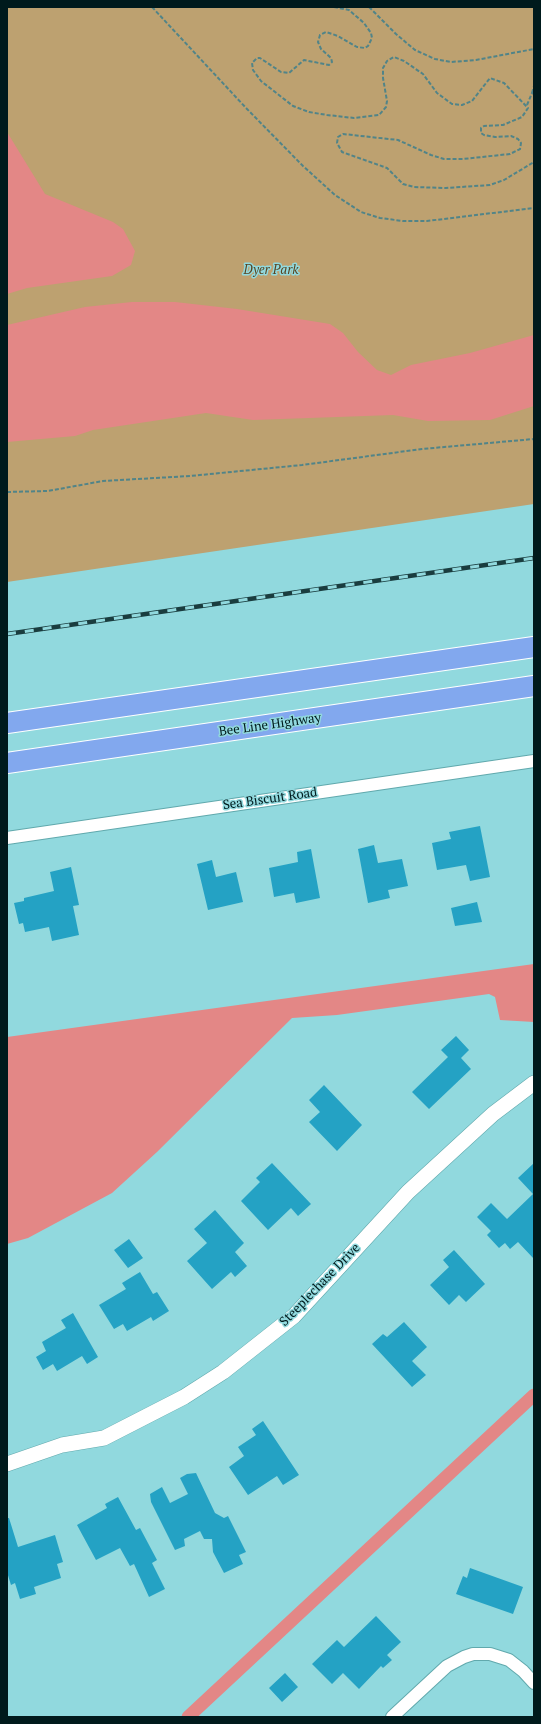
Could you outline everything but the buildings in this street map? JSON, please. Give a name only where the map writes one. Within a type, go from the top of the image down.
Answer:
[{"type":"highway","points":[[7,723],[534,647]]},
{"type":"highway","name":"Bee Line Highway","points":[[7,763],[534,686]]},
{"type":"street","name":"Sea Biscuit Road","points":[[7,838],[534,761]]},
{"type":"street","name":"Steeplechase Drive","points":[[7,1464],[62,1445],[104,1438],[184,1397],[222,1372],[294,1316],[408,1192],[493,1114],[534,1083]]},
{"type":"street","points":[[392,1717],[447,1666],[464,1656],[473,1654],[490,1654],[509,1660],[534,1683]]},
{"type":"path","points":[[152,7],[247,109],[303,166],[335,195],[361,212],[388,220],[427,221],[534,208]]},
{"type":"path","points":[[334,7],[349,10],[364,23],[372,38],[368,46],[365,48],[357,47],[338,36],[324,32],[320,35],[318,42],[321,49],[331,58],[332,62],[329,65],[304,60],[289,72],[281,72],[260,58],[255,59],[252,63],[252,67],[257,77],[293,106],[309,112],[333,116],[368,117],[379,114],[386,107],[387,101],[383,78],[383,68],[387,61],[394,57],[404,61],[424,74],[437,93],[452,104],[462,105],[472,101],[490,78],[504,83],[527,105]]},
{"type":"path","points":[[369,7],[396,34],[415,50],[435,58],[451,62],[476,60],[534,49]]},
{"type":"path","points":[[534,86],[533,94],[527,105],[527,112],[522,118],[503,125],[484,126],[480,131],[482,134],[489,137],[511,136],[518,139],[521,143],[520,149],[510,154],[453,160],[431,155],[398,140],[343,134],[338,137],[337,143],[340,149],[346,154],[387,168],[403,184],[410,186],[446,188],[490,185],[504,180],[534,162]]},
{"type":"path","points":[[7,492],[48,491],[103,481],[190,476],[302,465],[422,449],[534,439]]},
{"type":"green space","name":"Dyer Park","points":[[7,7],[534,7],[534,504],[7,582]]},
{"type":"shaded area","points":[[7,132],[45,194],[113,222],[123,229],[135,251],[131,265],[112,276],[27,288],[7,294]]},
{"type":"shaded area","points":[[132,302],[175,302],[237,309],[330,324],[343,333],[358,352],[377,370],[391,375],[411,365],[470,353],[534,335],[534,406],[490,420],[428,421],[393,415],[253,420],[206,413],[93,430],[75,436],[7,442],[7,325],[85,307]]},
{"type":"shaded area","points":[[534,964],[534,1022],[500,1020],[495,997],[489,994],[337,1015],[292,1018],[157,1152],[112,1193],[28,1238],[7,1244],[7,1037]]},
{"type":"waterway","points":[[188,1717],[534,1395]]},
{"type":"railway","points":[[7,634],[534,558]]}]
